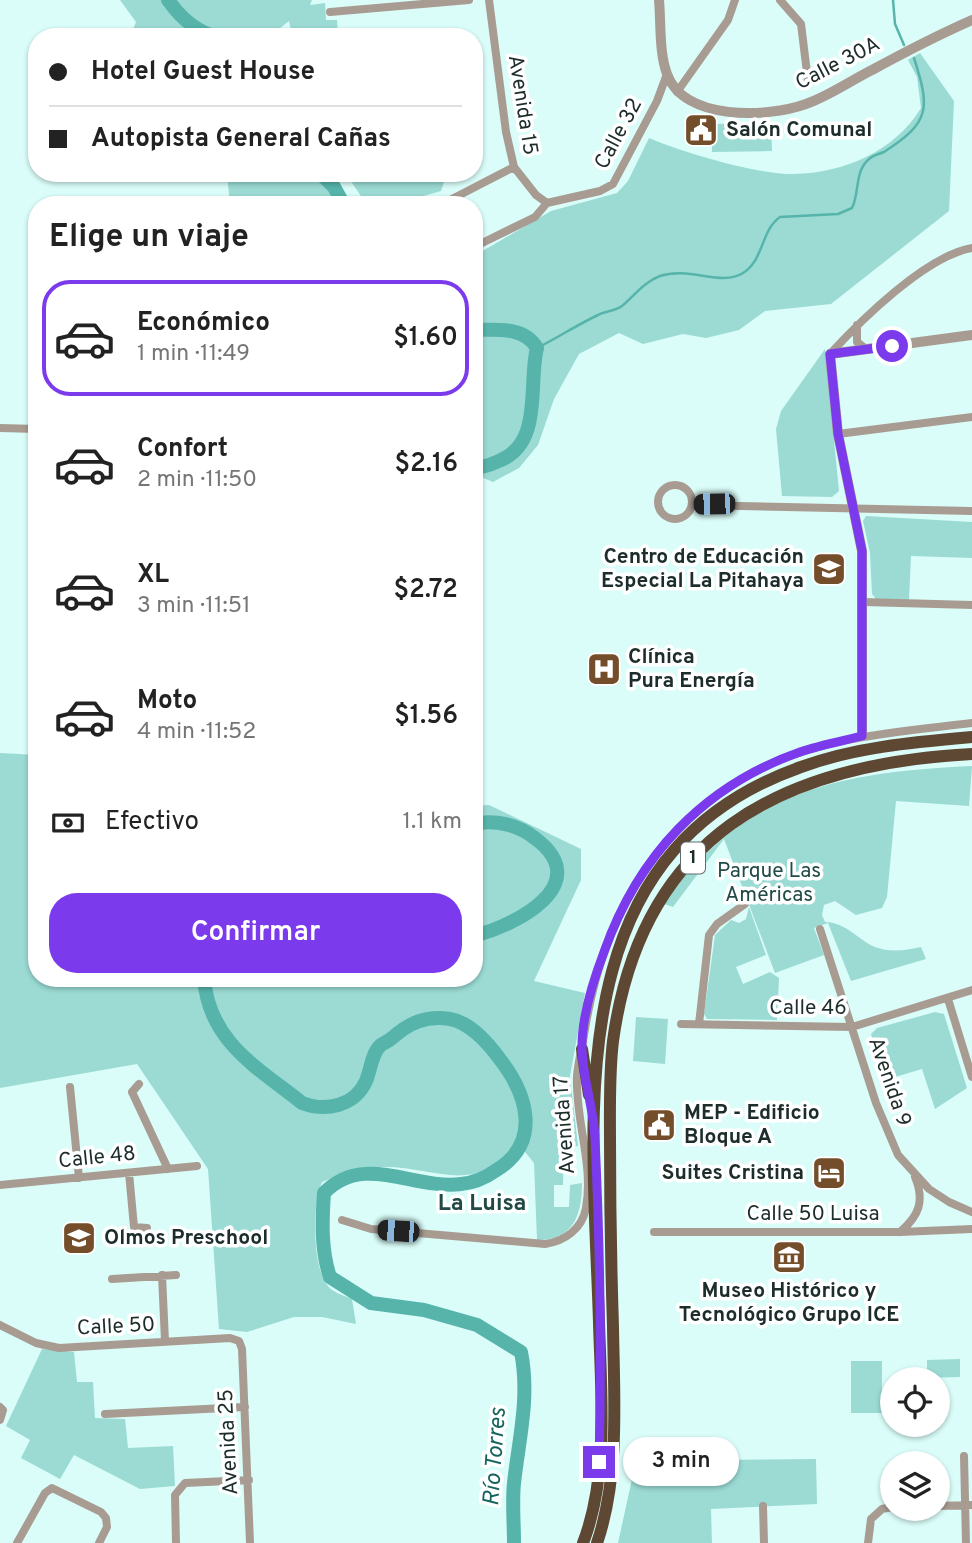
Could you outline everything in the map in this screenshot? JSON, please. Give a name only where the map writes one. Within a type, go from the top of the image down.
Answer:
[{"type":"highway","name":"1","points":[[583,1543],[593,1509],[601,1386],[595,1137],[598,1039],[609,976],[635,909],[651,881],[678,846],[725,805],[757,785],[801,767],[891,746],[972,737]]},
{"type":"highway","name":"1","points":[[597,1543],[606,1511],[614,1383],[610,1077],[620,1001],[635,949],[651,913],[668,888],[712,838],[784,792],[832,775],[869,766],[972,754]]},
{"type":"highway","points":[[582,1049],[595,1137]]},
{"type":"street","points":[[330,12],[469,0]]},
{"type":"street","name":"Avenida 15","points":[[489,0],[506,132],[514,167],[536,195],[547,203]]},
{"type":"street","points":[[659,0],[667,74],[677,92],[727,20],[735,0]]},
{"type":"street","points":[[780,0],[801,24],[808,80]]},
{"type":"street","name":"Calle 30A","points":[[677,92],[687,100],[713,110],[761,111],[798,107],[972,20]]},
{"type":"street","name":"Calle 32","points":[[483,243],[535,217],[547,203],[600,191],[613,184],[657,101],[667,74]]},
{"type":"street","points":[[458,196],[514,167]]},
{"type":"street","points":[[862,736],[862,551],[838,434],[830,354],[857,325],[938,262],[953,253],[972,248]]},
{"type":"street","points":[[857,325],[857,342],[866,349]]},
{"type":"street","points":[[830,354],[972,335]]},
{"type":"street","points":[[838,434],[972,417]]},
{"type":"street","points":[[0,428],[28,429]]},
{"type":"street","points":[[681,486],[691,495],[692,505],[682,517],[671,518],[662,513],[659,497],[665,488],[681,486]]},
{"type":"street","points":[[692,505],[852,506],[972,511]]},
{"type":"street","points":[[863,602],[972,605]]},
{"type":"street","name":"Avenida 17","points":[[342,1220],[370,1229],[545,1244],[562,1240],[575,1230],[586,1207],[586,1156],[577,1077],[595,979],[610,935],[646,864],[672,832],[721,792],[783,758],[862,736],[972,723]]},
{"type":"street","points":[[699,1024],[709,935],[717,924],[745,904]]},
{"type":"street","name":"Avenida 9","points":[[820,929],[886,1130],[898,1155],[914,1174],[949,1202],[972,1212]]},
{"type":"street","name":"Calle 46","points":[[681,1024],[852,1027],[972,990]]},
{"type":"street","points":[[948,999],[972,1077]]},
{"type":"street","points":[[139,1084],[132,1092],[167,1169]]},
{"type":"street","points":[[70,1087],[79,1178]]},
{"type":"street","name":"Calle 48","points":[[0,1185],[197,1166]]},
{"type":"street","points":[[129,1173],[134,1227],[146,1228]]},
{"type":"street","points":[[900,1232],[913,1222],[920,1203],[921,1193],[914,1174]]},
{"type":"street","name":"Calle 50 Luisa","points":[[654,1232],[900,1232],[972,1229]]},
{"type":"street","points":[[162,1275],[165,1341]]},
{"type":"street","points":[[112,1279],[176,1275]]},
{"type":"street","name":"Calle 50","points":[[0,1325],[36,1343],[59,1348],[230,1338],[239,1341]]},
{"type":"street","name":"Avenida 25","points":[[239,1341],[242,1349],[250,1543]]},
{"type":"street","points":[[105,1414],[245,1406]]},
{"type":"street","points":[[0,1420],[1,1408]]},
{"type":"street","points":[[964,1456],[968,1505],[966,1543]]},
{"type":"street","points":[[176,1543],[175,1495],[185,1483],[248,1480]]},
{"type":"street","points":[[17,1543],[45,1493],[52,1488],[101,1512],[106,1518],[107,1527],[99,1543]]},
{"type":"street","points":[[950,1506],[968,1505]]},
{"type":"street","points":[[763,1506],[764,1543]]},
{"type":"street","points":[[868,1543],[871,1519],[880,1511]]},
{"type":"green space","points":[[120,0],[312,0],[310,5],[325,3],[326,20],[337,20],[337,28],[290,28],[289,21],[280,28],[134,28],[136,22]]},
{"type":"green space","points":[[920,53],[954,101],[949,211],[831,304],[765,311],[739,330],[706,338],[683,334],[643,344],[619,333],[579,354],[554,399],[538,445],[519,468],[493,482],[483,478],[483,251],[551,211],[617,193],[628,181],[649,138],[720,162],[779,173],[813,173],[866,157],[897,136],[921,108],[917,77],[908,60]]},
{"type":"green space","points":[[771,123],[772,151],[712,152],[712,124]]},
{"type":"green space","points":[[228,182],[323,182],[333,196],[229,196]]},
{"type":"green space","points":[[351,182],[444,182],[441,191],[424,196],[361,196]]},
{"type":"green space","points":[[825,349],[839,491],[832,497],[782,496],[776,429],[781,411]]},
{"type":"green space","points":[[866,516],[972,522],[972,558],[911,556],[909,600],[876,599],[872,594],[870,553],[863,521]]},
{"type":"green space","points":[[0,753],[28,755],[28,987],[483,987],[483,805],[489,805],[581,849],[581,880],[534,981],[585,993],[570,1076],[578,1146],[564,1149],[563,1185],[554,1185],[554,1207],[569,1207],[570,1185],[582,1183],[577,1216],[567,1231],[559,1236],[537,1240],[534,1163],[516,1141],[501,1158],[486,1169],[471,1174],[440,1174],[384,1167],[352,1171],[322,1182],[315,1220],[319,1265],[328,1286],[352,1299],[356,1324],[322,1317],[294,1317],[247,1332],[219,1329],[208,1169],[137,1064],[0,1088]]},
{"type":"green space","name":"Parque Las Américas","points":[[972,766],[969,806],[896,801],[887,897],[882,908],[856,915],[835,901],[824,905],[822,915],[825,922],[840,925],[868,944],[881,949],[921,947],[926,959],[851,981],[828,923],[814,928],[824,955],[775,973],[724,839],[673,907],[661,903],[728,834],[763,811],[799,794],[837,782],[878,774]]},
{"type":"green space","points":[[749,907],[766,955],[736,967],[743,984],[770,972],[779,978],[777,1020],[707,1019],[704,1014],[715,935],[731,920],[739,923],[746,919]]},
{"type":"green space","points":[[935,1012],[944,1014],[967,1088],[935,1109],[922,1069],[885,1080],[871,1034],[877,1028]]},
{"type":"green space","points":[[636,1017],[668,1019],[665,1064],[633,1061]]},
{"type":"green space","points":[[42,1349],[74,1352],[77,1382],[93,1382],[95,1418],[125,1419],[128,1448],[173,1446],[175,1486],[140,1489],[74,1455],[60,1479],[21,1458],[30,1440],[6,1426]]},
{"type":"green space","points":[[960,1359],[960,1377],[950,1377],[950,1367],[927,1367],[927,1360]]},
{"type":"green space","points":[[851,1361],[882,1361],[880,1413],[851,1413]]},
{"type":"green space","points":[[816,1459],[817,1504],[711,1509],[712,1543],[618,1543],[636,1461]]},
{"type":"waterway","name":"Río Torres","points":[[168,0],[196,28]]},
{"type":"waterway","points":[[893,0],[895,24],[904,45]]},
{"type":"waterway","points":[[537,348],[598,315],[620,308],[644,285],[660,276],[683,273],[725,278],[743,273],[755,261],[769,229],[780,217],[838,214],[852,208],[864,164],[911,132],[923,112],[923,90],[914,58]]},
{"type":"waterway","name":"Río Torres","points":[[329,182],[339,196]]},
{"type":"waterway","name":"Río Torres","points":[[483,330],[517,333],[532,341],[537,348],[531,410],[523,440],[501,460],[483,466]]},
{"type":"waterway","name":"Río Torres","points":[[483,823],[498,823],[529,834],[552,856],[557,872],[554,887],[543,900],[510,923],[483,933]]},
{"type":"waterway","name":"Río Torres","points":[[206,987],[215,1019],[238,1051],[302,1103],[311,1106],[339,1105],[355,1096],[366,1081],[380,1046],[405,1028],[426,1019],[450,1019],[464,1024],[484,1040],[509,1072],[523,1103],[526,1118],[520,1147],[510,1160],[483,1178],[461,1184],[425,1182],[390,1175],[356,1175],[339,1181],[324,1193],[323,1225],[325,1256],[330,1277],[371,1303],[424,1310],[477,1325],[521,1352],[524,1401],[513,1490],[514,1543]]},
{"type":"place","name":"Salón Comunal","points":[[701,130]]},
{"type":"place","name":"Centro de Educación Especial La Pitahaya","points":[[829,569]]},
{"type":"place","name":"Clínica Pura Energía","points":[[604,669]]},
{"type":"place","name":"MEP - Edificio Bloque A","points":[[659,1125]]},
{"type":"place","name":"Suites Cristina","points":[[829,1173]]},
{"type":"place","name":"Olmos Preschool","points":[[79,1238]]},
{"type":"place","name":"Museo Histórico y Tecnológico Grupo ICE","points":[[789,1257]]},
{"type":"district","name":"La Luisa","points":[[482,1204]]},
{"type":"route","points":[[599,1462],[601,1386],[595,1137],[582,1049],[595,979],[610,935],[627,900],[646,864],[672,832],[721,792],[757,771],[803,751],[862,736],[862,551],[838,434],[830,354],[892,346]]}]
